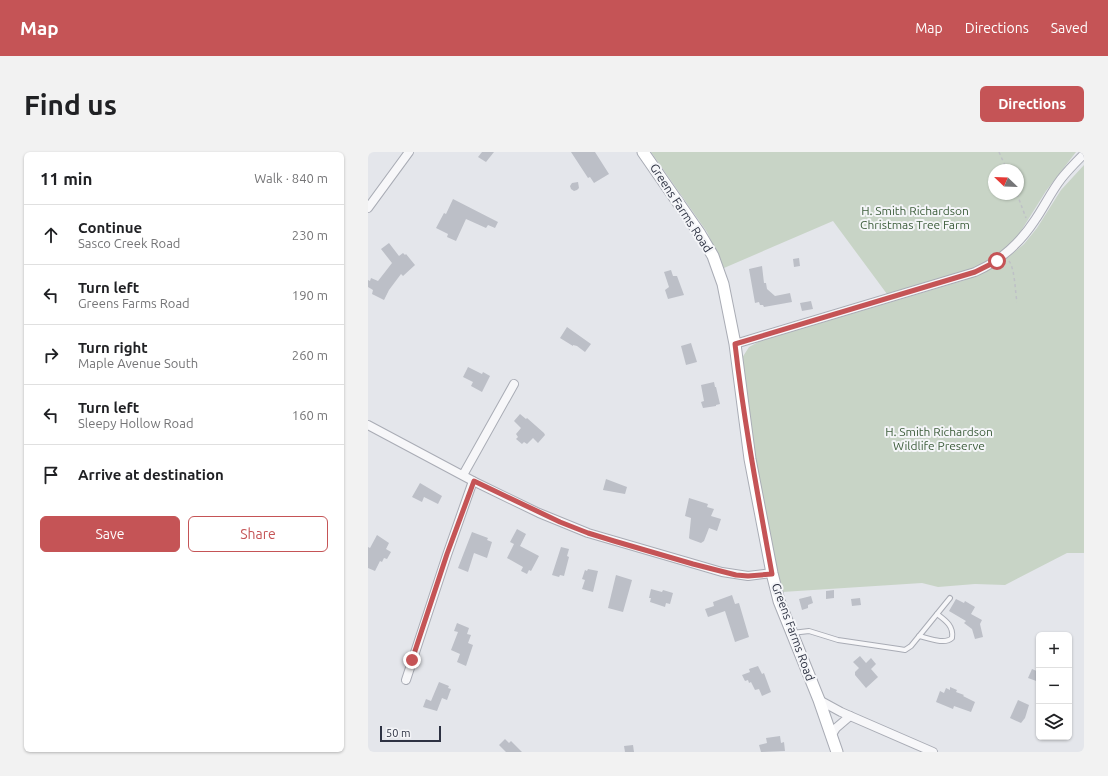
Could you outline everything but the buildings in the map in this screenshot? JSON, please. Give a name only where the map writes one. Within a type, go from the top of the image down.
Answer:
[{"type":"street","points":[[368,208],[409,152]]},
{"type":"street","name":"Greens Farms Road","points":[[643,152],[681,204],[700,234],[713,256],[723,284],[735,344],[750,459],[772,574],[779,601],[837,752]]},
{"type":"street","points":[[735,344],[988,267],[1004,255],[1022,237],[1061,178],[1084,154]]},
{"type":"street","points":[[464,475],[514,384]]},
{"type":"street","points":[[368,425],[474,481],[553,519],[588,533],[736,575],[748,576],[772,574]]},
{"type":"street","points":[[406,680],[447,554],[474,481]]},
{"type":"street","points":[[818,700],[850,716],[933,752]]},
{"type":"street","points":[[831,736],[836,728],[850,716]]},
{"type":"lane","points":[[792,633],[809,631],[838,640],[905,650],[912,646],[950,598]]},
{"type":"lane","points":[[919,636],[943,641],[948,641],[952,638],[952,628],[947,621],[937,614]]},
{"type":"path","points":[[999,152],[1004,164]]},
{"type":"path","points":[[1019,200],[1030,227]]},
{"type":"path","points":[[1004,255],[1012,264],[1016,302]]},
{"type":"green space","name":"H. Smith Richardson Christmas Tree Farm","points":[[651,152],[1076,152],[1046,191],[1012,243],[982,266],[887,294],[833,221],[724,268],[707,232]]},
{"type":"green space","name":"H. Smith Richardson Wildlife Preserve","points":[[1084,165],[1084,553],[1067,553],[1005,585],[975,584],[938,587],[922,583],[782,592],[771,545],[755,459],[742,358],[749,347],[760,341],[965,280],[1000,264],[1024,244],[1037,228],[1061,190]]},
{"type":"route","points":[[412,660],[447,554],[474,481],[560,522],[588,533],[722,572],[748,576],[772,574],[750,459],[735,344],[975,272],[988,267],[997,261]]}]
